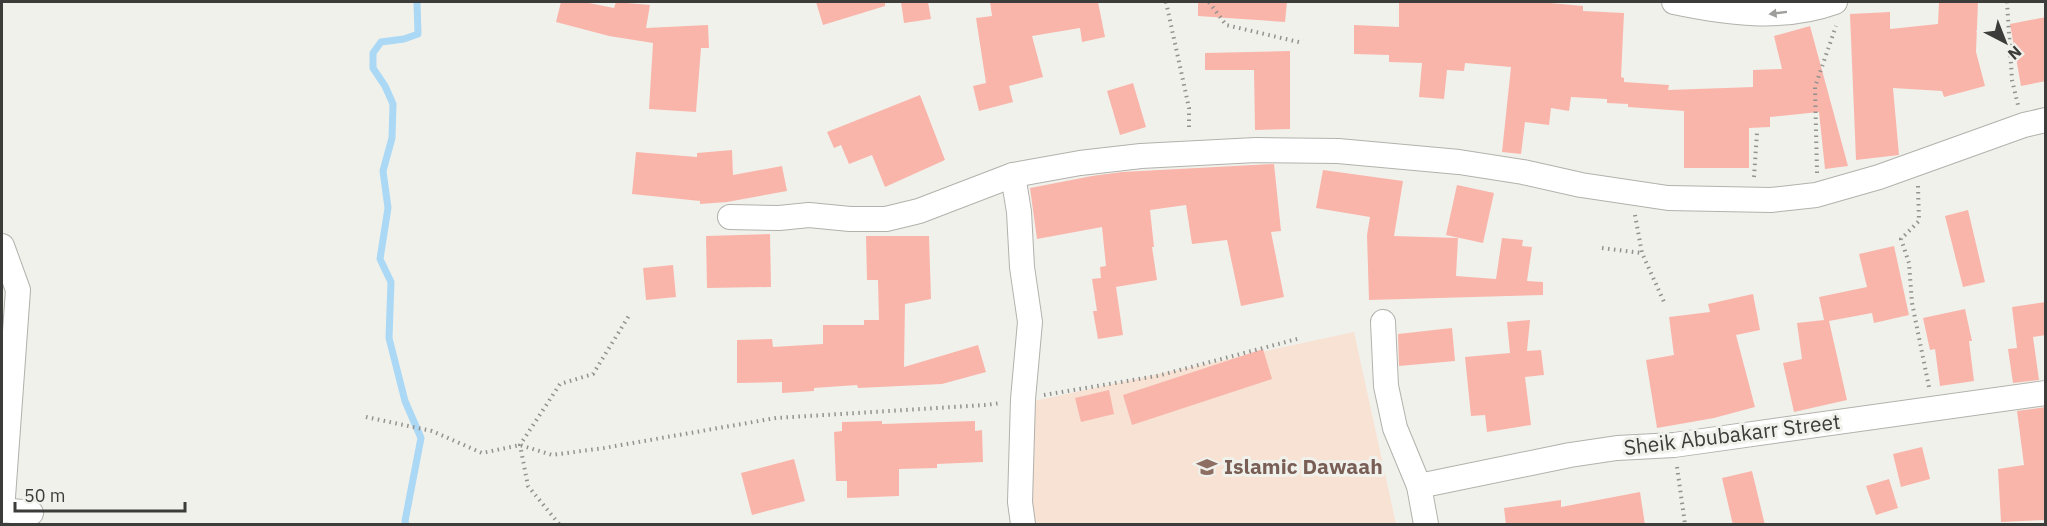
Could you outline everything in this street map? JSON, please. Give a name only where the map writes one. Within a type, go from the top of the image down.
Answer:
[{"type":"street","points":[[1688,3],[1767,15],[1815,9],[1837,9]]},
{"type":"street","points":[[730,217],[779,218],[809,215],[850,219],[886,219],[920,211],[1013,175],[1090,162],[1189,153],[1256,150],[1338,151],[1459,162],[1668,198],[1771,200],[1816,195],[1918,164],[2035,122]]},
{"type":"street","points":[[1013,175],[1030,321],[1023,399],[1020,502],[1023,525]]},
{"type":"street","points":[[2,246],[18,290],[2,510],[31,513]]},
{"type":"street","points":[[1383,322],[1386,386],[1395,428],[1419,486],[1426,525]]},
{"type":"street","name":"Sheik Abubakarr Street","points":[[1419,486],[1570,455],[1617,448],[1674,445],[2046,393]]},
{"type":"path","points":[[1166,2],[1189,108],[1189,153]]},
{"type":"path","points":[[1209,2],[1226,25],[1303,44]]},
{"type":"path","points":[[2007,2],[2012,80],[2035,122]]},
{"type":"path","points":[[1816,195],[1815,87],[1837,9]]},
{"type":"path","points":[[1744,178],[1755,177],[1757,133]]},
{"type":"path","points":[[1918,164],[1919,221],[1901,239],[1909,263],[1912,303],[1934,409]]},
{"type":"path","points":[[1632,193],[1642,253],[1664,302]]},
{"type":"path","points":[[1602,248],[1642,253]]},
{"type":"path","points":[[559,525],[528,486],[520,445],[560,384],[593,374],[630,314]]},
{"type":"path","points":[[366,417],[432,431],[482,453],[520,445],[552,455],[776,418],[985,405],[1157,376],[1301,338]]},
{"type":"path","points":[[1674,445],[1685,525]]},
{"type":"shaded area","name":"Islamic Dawaah","points":[[1354,332],[1396,524],[1033,524],[1029,402]]},
{"type":"building","points":[[561,2],[584,2],[614,8],[616,2],[650,5],[646,28],[708,25],[709,48],[701,48],[696,112],[649,109],[653,43],[609,36],[556,22]]},
{"type":"building","points":[[816,2],[885,2],[885,6],[823,25]]},
{"type":"building","points":[[901,2],[928,2],[931,19],[904,23]]},
{"type":"building","points":[[990,2],[1098,2],[1105,37],[1082,42],[1080,28],[1032,36],[1043,77],[1009,86],[1013,102],[979,111],[973,86],[986,83],[976,18],[992,16]]},
{"type":"building","points":[[1198,2],[1287,2],[1285,22],[1198,16]]},
{"type":"building","points":[[1399,2],[1539,2],[1583,6],[1583,11],[1624,13],[1621,77],[1624,78],[1624,82],[1669,85],[1668,90],[1753,87],[1753,70],[1782,69],[1774,36],[1810,26],[1848,166],[1825,169],[1819,112],[1770,117],[1770,127],[1749,128],[1749,168],[1684,168],[1684,111],[1628,107],[1628,104],[1607,103],[1607,99],[1571,97],[1569,111],[1551,108],[1549,125],[1525,122],[1521,154],[1502,152],[1511,67],[1465,63],[1464,71],[1447,70],[1444,99],[1419,97],[1422,63],[1389,62],[1389,55],[1354,54],[1354,25],[1399,27]]},
{"type":"building","points":[[1939,2],[1978,2],[1976,52],[1985,86],[1944,97],[1942,91],[1893,88],[1899,155],[1856,160],[1850,14],[1890,12],[1890,29],[1938,24]]},
{"type":"building","points":[[2046,17],[2046,81],[2021,86],[2010,24]]},
{"type":"building","points":[[1290,51],[1290,129],[1255,130],[1254,70],[1205,70],[1205,53]]},
{"type":"building","points":[[1133,83],[1146,127],[1120,135],[1107,91]]},
{"type":"building","points":[[920,95],[945,160],[885,187],[872,155],[849,164],[841,145],[834,148],[827,132]]},
{"type":"building","points":[[732,150],[733,175],[782,166],[787,191],[727,202],[700,204],[700,201],[632,194],[636,152],[697,157],[697,153]]},
{"type":"building","points":[[1274,164],[1281,231],[1271,232],[1284,297],[1241,306],[1227,240],[1192,244],[1186,205],[1150,210],[1157,280],[1116,287],[1123,335],[1098,339],[1093,311],[1097,311],[1092,279],[1101,278],[1100,267],[1106,266],[1102,227],[1037,239],[1030,188],[1122,172]]},
{"type":"building","points":[[1323,170],[1403,181],[1394,236],[1458,238],[1456,276],[1496,279],[1502,238],[1523,240],[1522,246],[1532,247],[1527,281],[1543,282],[1543,295],[1369,300],[1367,235],[1370,217],[1316,208]]},
{"type":"building","points":[[1457,185],[1494,193],[1483,243],[1446,235]]},
{"type":"building","points":[[1968,210],[1985,282],[1963,287],[1945,216]]},
{"type":"building","points":[[770,234],[771,287],[707,288],[706,236]]},
{"type":"building","points":[[866,236],[929,236],[931,299],[905,304],[904,367],[978,345],[986,372],[942,384],[858,388],[857,385],[782,393],[782,382],[737,383],[737,340],[772,339],[773,347],[823,344],[823,325],[864,325],[864,320],[879,320],[878,280],[867,280]]},
{"type":"building","points":[[1894,246],[1909,315],[1874,323],[1872,313],[1829,321],[1847,400],[1794,412],[1783,363],[1802,359],[1797,323],[1824,320],[1819,297],[1867,287],[1859,254]]},
{"type":"building","points":[[673,265],[676,297],[646,300],[643,268]]},
{"type":"building","points":[[1753,294],[1760,330],[1736,335],[1755,407],[1714,418],[1657,428],[1646,360],[1674,355],[1669,317],[1710,312],[1708,304]]},
{"type":"building","points":[[2046,302],[2046,335],[2033,337],[2039,380],[2013,383],[2008,349],[2017,348],[2012,307]]},
{"type":"building","points":[[1965,309],[1972,341],[1969,341],[1974,381],[1940,386],[1935,349],[1930,350],[1923,318]]},
{"type":"building","points":[[1530,320],[1527,351],[1541,350],[1544,375],[1525,377],[1531,425],[1487,432],[1485,415],[1471,416],[1465,357],[1510,353],[1507,322]]},
{"type":"building","points":[[1452,328],[1455,361],[1399,366],[1398,334]]},
{"type":"building","points":[[1263,349],[1272,379],[1132,425],[1123,395]]},
{"type":"building","points":[[1109,390],[1114,414],[1081,422],[1075,398]]},
{"type":"building","points":[[2046,407],[2046,520],[2001,522],[1998,469],[2024,465],[2017,411]]},
{"type":"building","points":[[882,421],[882,424],[975,421],[975,431],[982,430],[983,462],[937,464],[937,468],[899,469],[899,496],[847,498],[847,481],[836,481],[834,432],[842,431],[842,422]]},
{"type":"building","points":[[1922,447],[1930,479],[1901,487],[1893,454]]},
{"type":"building","points":[[794,459],[805,501],[752,515],[741,473]]},
{"type":"building","points":[[1752,471],[1765,525],[1733,525],[1722,478]]},
{"type":"building","points":[[1889,479],[1898,508],[1876,515],[1866,486]]},
{"type":"building","points":[[1640,492],[1645,525],[1506,525],[1504,508],[1561,500],[1561,507]]},
{"type":"waterway","points":[[406,524],[421,438],[405,401],[389,338],[391,282],[380,259],[388,208],[383,171],[392,138],[393,104],[373,68],[373,53],[381,42],[404,39],[418,34],[417,2]]},
{"type":"place","name":"Islamic Dawaah","points":[[1207,467]]}]
